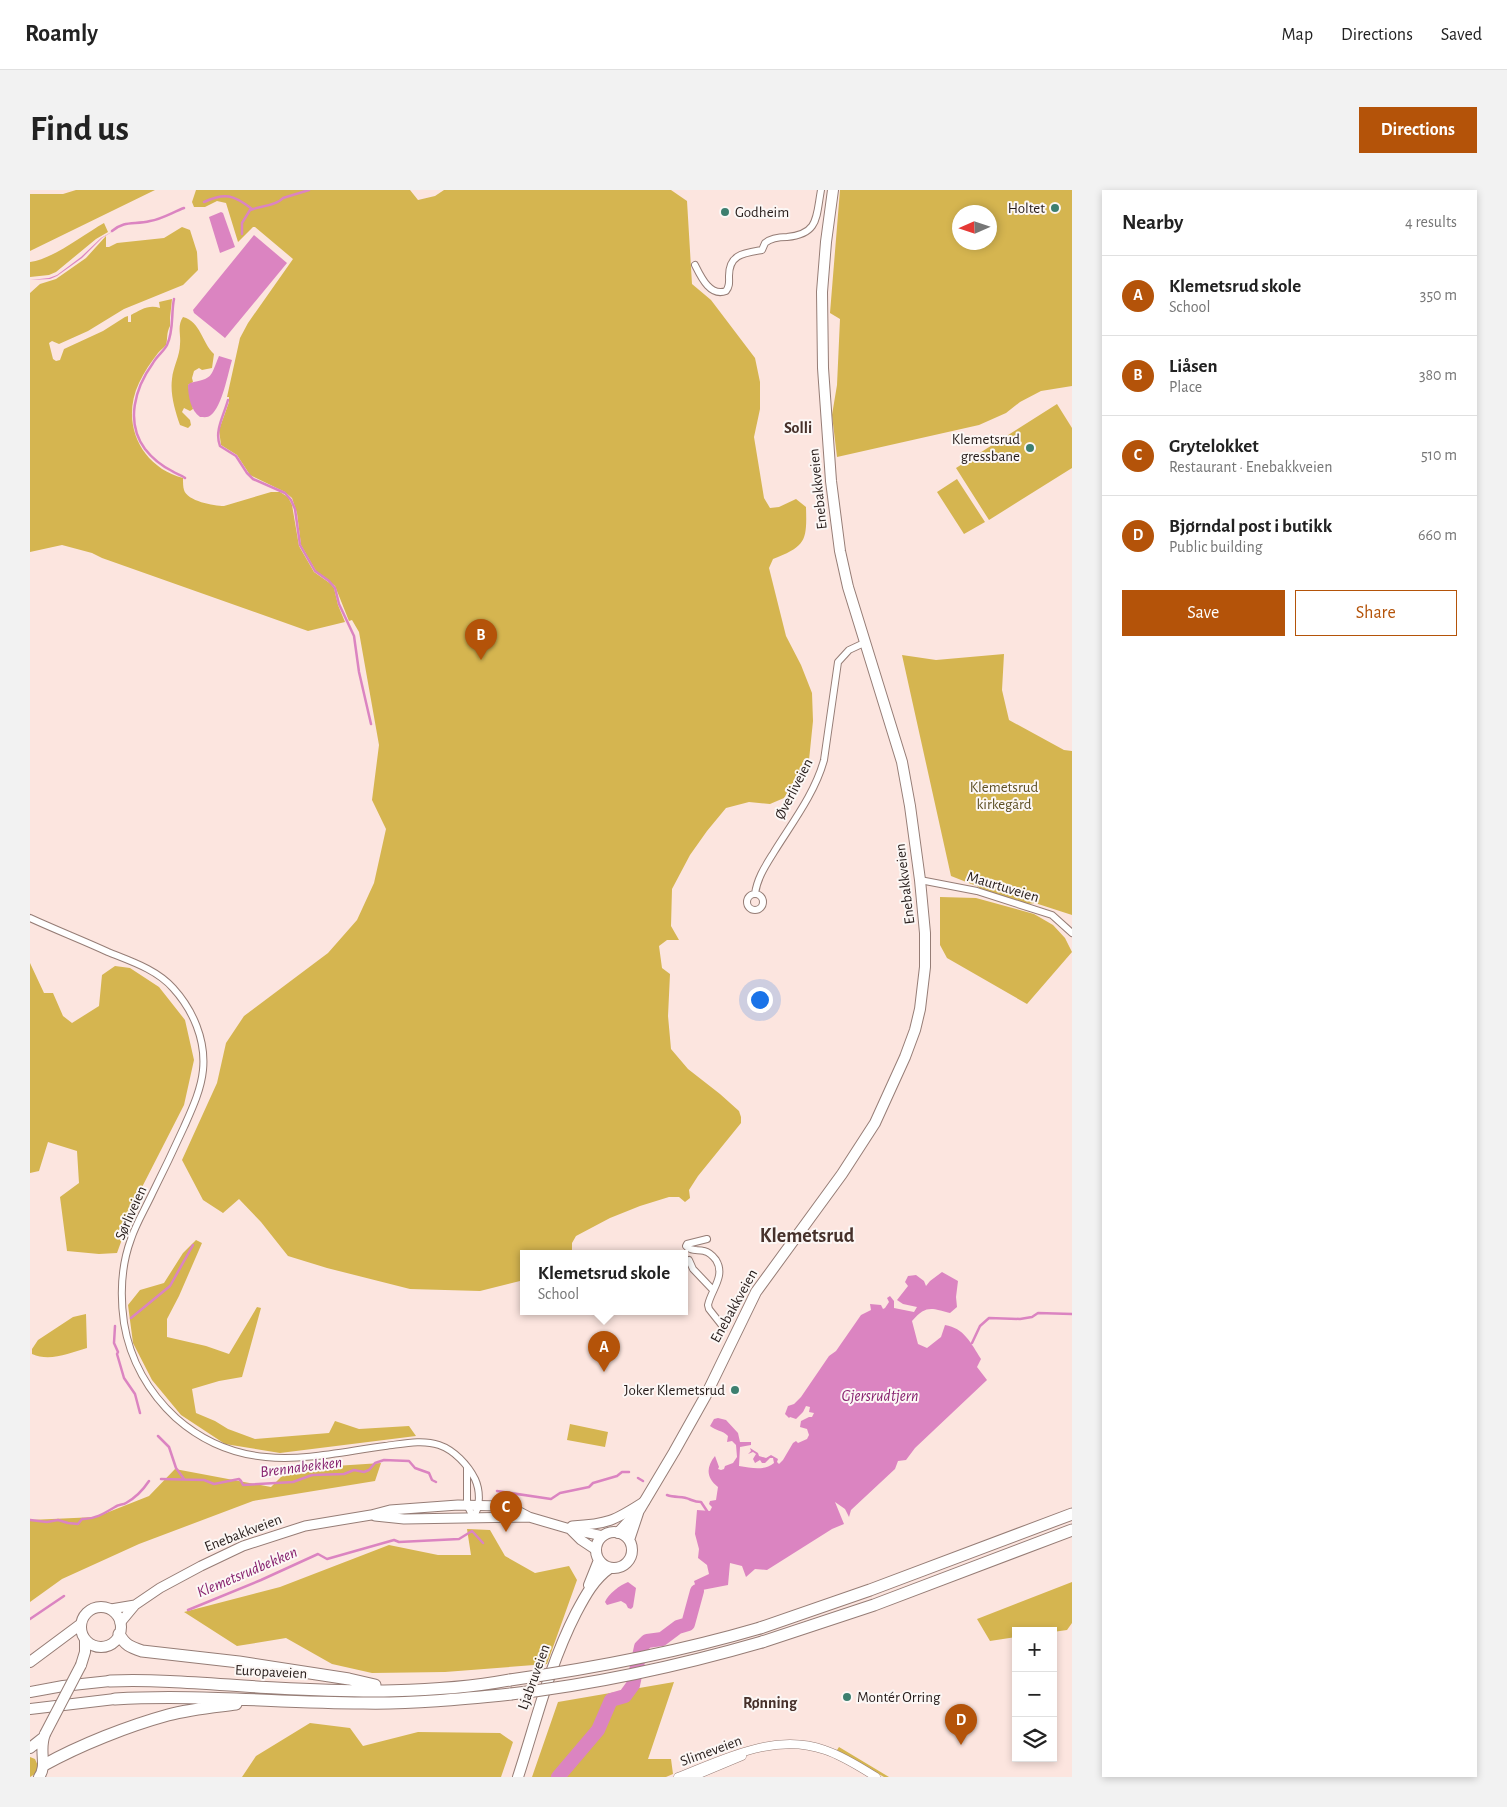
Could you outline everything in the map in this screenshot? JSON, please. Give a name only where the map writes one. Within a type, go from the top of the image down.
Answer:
[{"type":"highway","name":"Europaveien","points":[[110,1681],[181,1681],[312,1690],[396,1690],[466,1686],[601,1666],[655,1655],[760,1628],[870,1590],[1072,1514]]},
{"type":"highway","name":"Europaveien","points":[[115,1699],[180,1697],[364,1704],[460,1699],[548,1690],[699,1660],[762,1642],[874,1604],[1072,1530]]},
{"type":"highway","points":[[120,1628],[124,1642],[130,1647],[142,1651],[349,1679],[396,1690]]},
{"type":"highway","points":[[42,1762],[169,1714],[268,1700]]},
{"type":"main road","name":"Enebakkveien","points":[[567,1528],[610,1568],[624,1565],[631,1557],[632,1551],[629,1540],[642,1505],[706,1395],[756,1292],[842,1174],[875,1123],[896,1080],[915,1030],[923,988],[926,933],[910,806],[902,762],[848,587],[840,551],[831,489],[822,348],[822,291],[827,232],[834,190]]},
{"type":"main road","name":"Enebakkveien","points":[[111,1609],[135,1605],[182,1575],[229,1551],[305,1526],[371,1516],[404,1508],[478,1505],[512,1508],[529,1517],[603,1536],[610,1533],[618,1533],[642,1505]]},
{"type":"main road","points":[[567,1528],[608,1522],[642,1505]]},
{"type":"main road","name":"Enebakkveien","points":[[371,1516],[404,1519],[529,1517]]},
{"type":"main road","points":[[618,1533],[624,1535],[629,1540]]},
{"type":"main road","points":[[598,1555],[598,1542],[603,1536]]},
{"type":"main road","name":"Ljabruveien","points":[[588,1591],[598,1555]]},
{"type":"main road","name":"Ljabruveien","points":[[518,1777],[542,1694],[565,1636],[588,1591],[600,1576],[610,1568]]},
{"type":"main road","name":"Enebakkveien","points":[[120,1628],[135,1605]]},
{"type":"main road","points":[[81,1664],[101,1647],[113,1642],[120,1628],[116,1614],[111,1609],[101,1606],[92,1608],[84,1615],[81,1624],[85,1639],[93,1645],[101,1647]]},
{"type":"main road","points":[[30,1662],[81,1624]]},
{"type":"main road","points":[[42,1762],[35,1752],[30,1750],[44,1736],[81,1664],[85,1652],[85,1639]]},
{"type":"main road","name":"Europaveien","points":[[30,1692],[110,1681]]},
{"type":"main road","name":"Europaveien","points":[[30,1709],[115,1699]]},
{"type":"main road","points":[[39,1777],[44,1736]]},
{"type":"street","points":[[695,264],[702,277],[715,292],[726,291],[730,284],[730,264],[735,258],[762,250],[764,243],[773,238],[800,236],[810,230],[815,219],[821,190]]},
{"type":"street","name":"Øverliveien","points":[[754,894],[762,872],[820,773],[824,760],[838,662],[848,650],[864,643]]},
{"type":"street","name":"Maurtuveien","points":[[920,880],[983,893],[1052,915],[1072,933]]},
{"type":"street","name":"Sørliveien","points":[[30,918],[132,961],[163,979],[173,988],[185,1005],[193,1018],[200,1036],[203,1070],[199,1092],[179,1140],[132,1237],[125,1262],[121,1290],[125,1330],[134,1360],[149,1386],[161,1402],[194,1432],[238,1453],[269,1458],[291,1458],[420,1442],[440,1445],[461,1459],[475,1478],[478,1505],[473,1517]]},
{"type":"street","points":[[706,1238],[686,1246],[690,1250],[705,1251],[717,1262],[720,1275],[708,1306],[724,1328]]},
{"type":"street","points":[[689,1260],[694,1269],[713,1290]]},
{"type":"street","points":[[467,1468],[468,1505],[473,1517]]},
{"type":"street","name":"Slimeveien","points":[[678,1777],[735,1754],[780,1744],[814,1746],[836,1754],[876,1777]]},
{"type":"street","name":"Slimeveien","points":[[692,1777],[753,1750]]},
{"type":"green space","points":[[76,190],[155,190],[30,251],[30,194],[63,194]]},
{"type":"green space","points":[[196,190],[410,190],[418,200],[435,196],[444,190],[671,190],[687,201],[692,284],[711,300],[755,358],[760,382],[760,409],[754,437],[764,498],[770,508],[779,507],[796,499],[806,507],[806,528],[802,541],[792,550],[773,559],[769,568],[786,636],[801,665],[812,693],[813,721],[809,760],[784,798],[770,804],[749,802],[726,808],[707,831],[690,855],[672,889],[671,926],[679,940],[667,940],[659,946],[662,968],[670,974],[668,1016],[671,1049],[688,1069],[739,1111],[741,1123],[698,1176],[689,1190],[690,1198],[685,1202],[679,1197],[669,1197],[610,1218],[576,1236],[572,1243],[572,1250],[520,1250],[520,1281],[480,1291],[410,1289],[288,1256],[261,1222],[239,1199],[223,1213],[203,1200],[182,1160],[217,1083],[226,1043],[244,1016],[328,953],[357,920],[374,883],[386,829],[372,800],[379,745],[359,632],[352,620],[349,621],[335,586],[316,571],[301,545],[297,513],[292,498],[285,492],[250,475],[237,455],[221,445],[219,430],[229,402],[229,397],[227,397],[240,338],[248,323],[293,259],[255,227],[238,242],[226,203],[217,201],[205,207],[194,207],[192,202]]},
{"type":"green space","points":[[840,190],[1072,190],[1072,386],[1041,391],[1020,402],[1006,413],[979,425],[837,457],[832,415],[837,385],[840,319],[830,313]]},
{"type":"green space","points":[[104,223],[108,232],[96,239],[56,272],[49,275],[30,277],[30,262],[58,252]]},
{"type":"green space","points":[[182,227],[190,230],[197,252],[198,270],[183,285],[124,309],[88,331],[59,344],[52,341],[49,343],[53,359],[56,361],[60,360],[64,349],[103,331],[125,317],[128,316],[128,322],[131,322],[131,315],[134,313],[148,307],[160,308],[159,302],[172,299],[170,326],[166,345],[145,371],[134,398],[133,428],[138,441],[146,454],[156,464],[168,472],[183,478],[186,494],[195,500],[224,506],[271,492],[280,492],[288,497],[292,505],[299,546],[314,572],[334,588],[345,622],[308,631],[92,553],[62,545],[30,552],[30,293],[40,284],[56,279],[86,258],[106,236],[106,247],[109,247],[117,243],[164,238]]},
{"type":"green space","points":[[183,317],[194,323],[214,354],[212,368],[202,370],[199,368],[194,371],[193,382],[188,385],[193,409],[190,411],[184,408],[182,412],[190,420],[191,425],[188,428],[180,425],[172,396],[173,375],[180,348],[180,324]]},
{"type":"green space","name":"Klemetsrud gressbane","points":[[1057,404],[1072,428],[1072,468],[989,520],[956,468]]},
{"type":"green space","points":[[957,479],[985,522],[964,534],[937,492]]},
{"type":"green space","name":"Klemetsrud kirkegård","points":[[1004,654],[1002,690],[1009,720],[1064,750],[1072,751],[1072,915],[1035,903],[1028,904],[979,889],[979,887],[951,876],[902,655],[936,660]]},
{"type":"green space","points":[[940,897],[976,898],[1034,914],[1053,925],[1065,938],[1072,952],[1027,1004],[947,958],[940,945]]},
{"type":"green space","points":[[30,963],[44,993],[53,993],[63,1016],[72,1023],[99,1006],[102,975],[115,966],[130,968],[159,987],[185,1020],[194,1060],[184,1105],[138,1195],[117,1253],[99,1254],[67,1251],[60,1197],[79,1183],[77,1151],[48,1142],[39,1171],[30,1173]]},
{"type":"green space","points":[[196,1240],[202,1243],[167,1319],[167,1337],[206,1346],[229,1354],[257,1307],[261,1308],[242,1377],[192,1389],[196,1413],[228,1429],[255,1439],[329,1433],[335,1421],[359,1429],[409,1426],[416,1436],[280,1453],[225,1444],[181,1415],[152,1380],[133,1343],[128,1305],[140,1290],[164,1283],[183,1253]]},
{"type":"green space","points":[[86,1314],[87,1348],[53,1357],[32,1354],[32,1349],[38,1340],[73,1317]]},
{"type":"green space","points":[[570,1424],[608,1432],[605,1447],[567,1440]]},
{"type":"green space","points":[[381,1463],[375,1481],[253,1501],[139,1544],[62,1579],[30,1602],[30,1520],[96,1517],[149,1496],[175,1469],[271,1487],[289,1469]]},
{"type":"green space","points":[[467,1529],[490,1530],[505,1556],[535,1573],[569,1566],[577,1580],[547,1664],[445,1672],[372,1673],[332,1664],[286,1638],[237,1646],[184,1612],[280,1587],[389,1545],[438,1555],[471,1555]]},
{"type":"green space","points":[[1072,1582],[1072,1623],[1067,1630],[1057,1631],[1057,1627],[1012,1627],[1012,1638],[990,1641],[977,1619]]},
{"type":"green space","points":[[674,1682],[648,1759],[671,1759],[673,1774],[666,1777],[532,1777],[558,1702]]},
{"type":"green space","points":[[310,1723],[350,1728],[363,1746],[418,1732],[500,1733],[513,1742],[501,1777],[242,1777],[256,1756]]},
{"type":"green space","points":[[839,1747],[889,1777],[884,1777],[837,1750]]},
{"type":"green space","points":[[30,1757],[35,1759],[38,1766],[35,1774],[30,1777]]},
{"type":"water","points":[[221,212],[235,247],[220,253],[209,217]]},
{"type":"water","points":[[115,230],[102,238],[82,258],[57,276],[50,279],[30,280],[57,275],[81,257],[101,238]]},
{"type":"water","points":[[254,235],[287,263],[225,338],[194,313],[193,310]]},
{"type":"water","points":[[219,356],[232,360],[224,389],[215,411],[209,417],[200,417],[194,411],[191,403],[188,385],[210,376]]},
{"type":"water","name":"Gjersrudtjern","points":[[942,1272],[958,1281],[957,1307],[950,1313],[929,1309],[921,1312],[912,1321],[918,1344],[927,1348],[941,1337],[945,1325],[957,1329],[974,1347],[981,1359],[977,1367],[987,1380],[915,1448],[906,1460],[898,1461],[895,1469],[851,1510],[849,1517],[845,1509],[835,1502],[844,1524],[832,1529],[767,1570],[755,1569],[746,1577],[742,1566],[730,1563],[728,1585],[697,1591],[694,1581],[709,1574],[707,1565],[698,1558],[699,1549],[695,1534],[697,1510],[710,1511],[712,1507],[709,1504],[710,1501],[716,1500],[718,1487],[709,1476],[710,1464],[715,1456],[718,1469],[721,1470],[733,1463],[737,1457],[736,1445],[732,1441],[727,1442],[728,1436],[710,1426],[714,1419],[726,1420],[738,1433],[740,1442],[751,1442],[751,1445],[740,1447],[739,1466],[762,1468],[774,1463],[773,1458],[770,1458],[765,1463],[762,1463],[760,1460],[755,1463],[753,1459],[756,1454],[753,1452],[748,1454],[751,1451],[750,1448],[758,1453],[759,1456],[766,1458],[771,1455],[778,1459],[777,1462],[779,1464],[793,1443],[807,1439],[809,1435],[807,1429],[800,1427],[801,1421],[812,1417],[814,1413],[809,1412],[810,1407],[806,1406],[796,1419],[789,1418],[785,1414],[788,1406],[794,1404],[801,1397],[829,1356],[836,1351],[861,1315],[871,1310],[870,1304],[881,1305],[883,1309],[889,1302],[887,1298],[890,1296],[894,1301],[894,1308],[914,1312],[917,1307],[903,1304],[897,1300],[908,1286],[905,1282],[908,1276],[916,1275],[924,1281],[926,1286]]},
{"type":"water","points":[[628,1582],[636,1588],[633,1607],[631,1609],[628,1608],[621,1601],[607,1605],[605,1602],[609,1596]]},
{"type":"waterway","points":[[242,234],[242,223],[250,210],[309,190]]},
{"type":"waterway","points":[[204,202],[218,197],[229,196],[252,209]]},
{"type":"waterway","points":[[112,231],[121,225],[154,220],[184,208]]},
{"type":"waterway","points":[[174,299],[172,328],[169,340],[141,383],[137,394],[134,417],[135,428],[145,449],[161,464],[185,478]]},
{"type":"waterway","points":[[228,400],[220,423],[218,435],[220,446],[236,456],[253,479],[285,493],[291,500],[295,509],[300,545],[315,571],[335,588],[339,604],[354,636],[359,672],[371,724]]},
{"type":"waterway","points":[[131,1318],[170,1286],[193,1245]]},
{"type":"waterway","points":[[972,1343],[980,1326],[989,1318],[1020,1319],[1032,1317],[1038,1313],[1072,1314]]},
{"type":"waterway","points":[[115,1326],[114,1343],[117,1354],[124,1378],[135,1394],[140,1413]]},
{"type":"waterway","points":[[158,1436],[169,1447],[176,1468],[184,1479]]},
{"type":"waterway","name":"Brennabekken","points":[[161,1479],[204,1480],[214,1484],[239,1479],[243,1485],[293,1482],[312,1475],[344,1474],[354,1470],[364,1472],[369,1470],[375,1463],[384,1460],[409,1461],[415,1468],[429,1473],[432,1480],[436,1482]]},
{"type":"waterway","name":"Brennabekken","points":[[497,1491],[551,1499],[560,1493],[589,1487],[593,1483],[617,1476],[622,1472],[629,1472]]},
{"type":"waterway","points":[[638,1478],[643,1481]]},
{"type":"waterway","name":"Brennabekken","points":[[30,1520],[47,1522],[58,1520],[78,1524],[82,1519],[95,1517],[118,1505],[125,1504],[139,1494],[149,1481]]},
{"type":"waterway","points":[[667,1495],[701,1502],[707,1511]]},
{"type":"waterway","name":"Klemetsrudbekken","points":[[188,1610],[318,1554],[327,1559],[394,1540],[399,1542],[459,1539],[472,1531],[483,1543]]},
{"type":"waterway","points":[[558,1777],[598,1730],[611,1700],[625,1696],[633,1685],[641,1647],[647,1641],[662,1639],[678,1627],[688,1624],[697,1591]]},
{"type":"waterway","name":"Klemetsrudbekken","points":[[30,1619],[64,1596]]},
{"type":"place","name":"Holtet","points":[[1055,208]]},
{"type":"place","name":"Godheim","points":[[725,212]]},
{"type":"place","name":"Klemetsrud gressbane","points":[[1030,448]]},
{"type":"place","name":"Liåsen","points":[[481,660]]},
{"type":"place","name":"Klemetsrud skole","points":[[604,1372]]},
{"type":"place","name":"Joker Klemetsrud","points":[[735,1390]]},
{"type":"place","name":"Grytelokket","points":[[506,1532]]},
{"type":"place","name":"Montér Orring","points":[[847,1697]]},
{"type":"place","name":"Bjørndal post i butikk","points":[[961,1745]]},
{"type":"district","name":"Solli","points":[[798,428]]},
{"type":"district","name":"Klemetsrud","points":[[807,1236]]},
{"type":"district","name":"Rønning","points":[[770,1703]]}]
